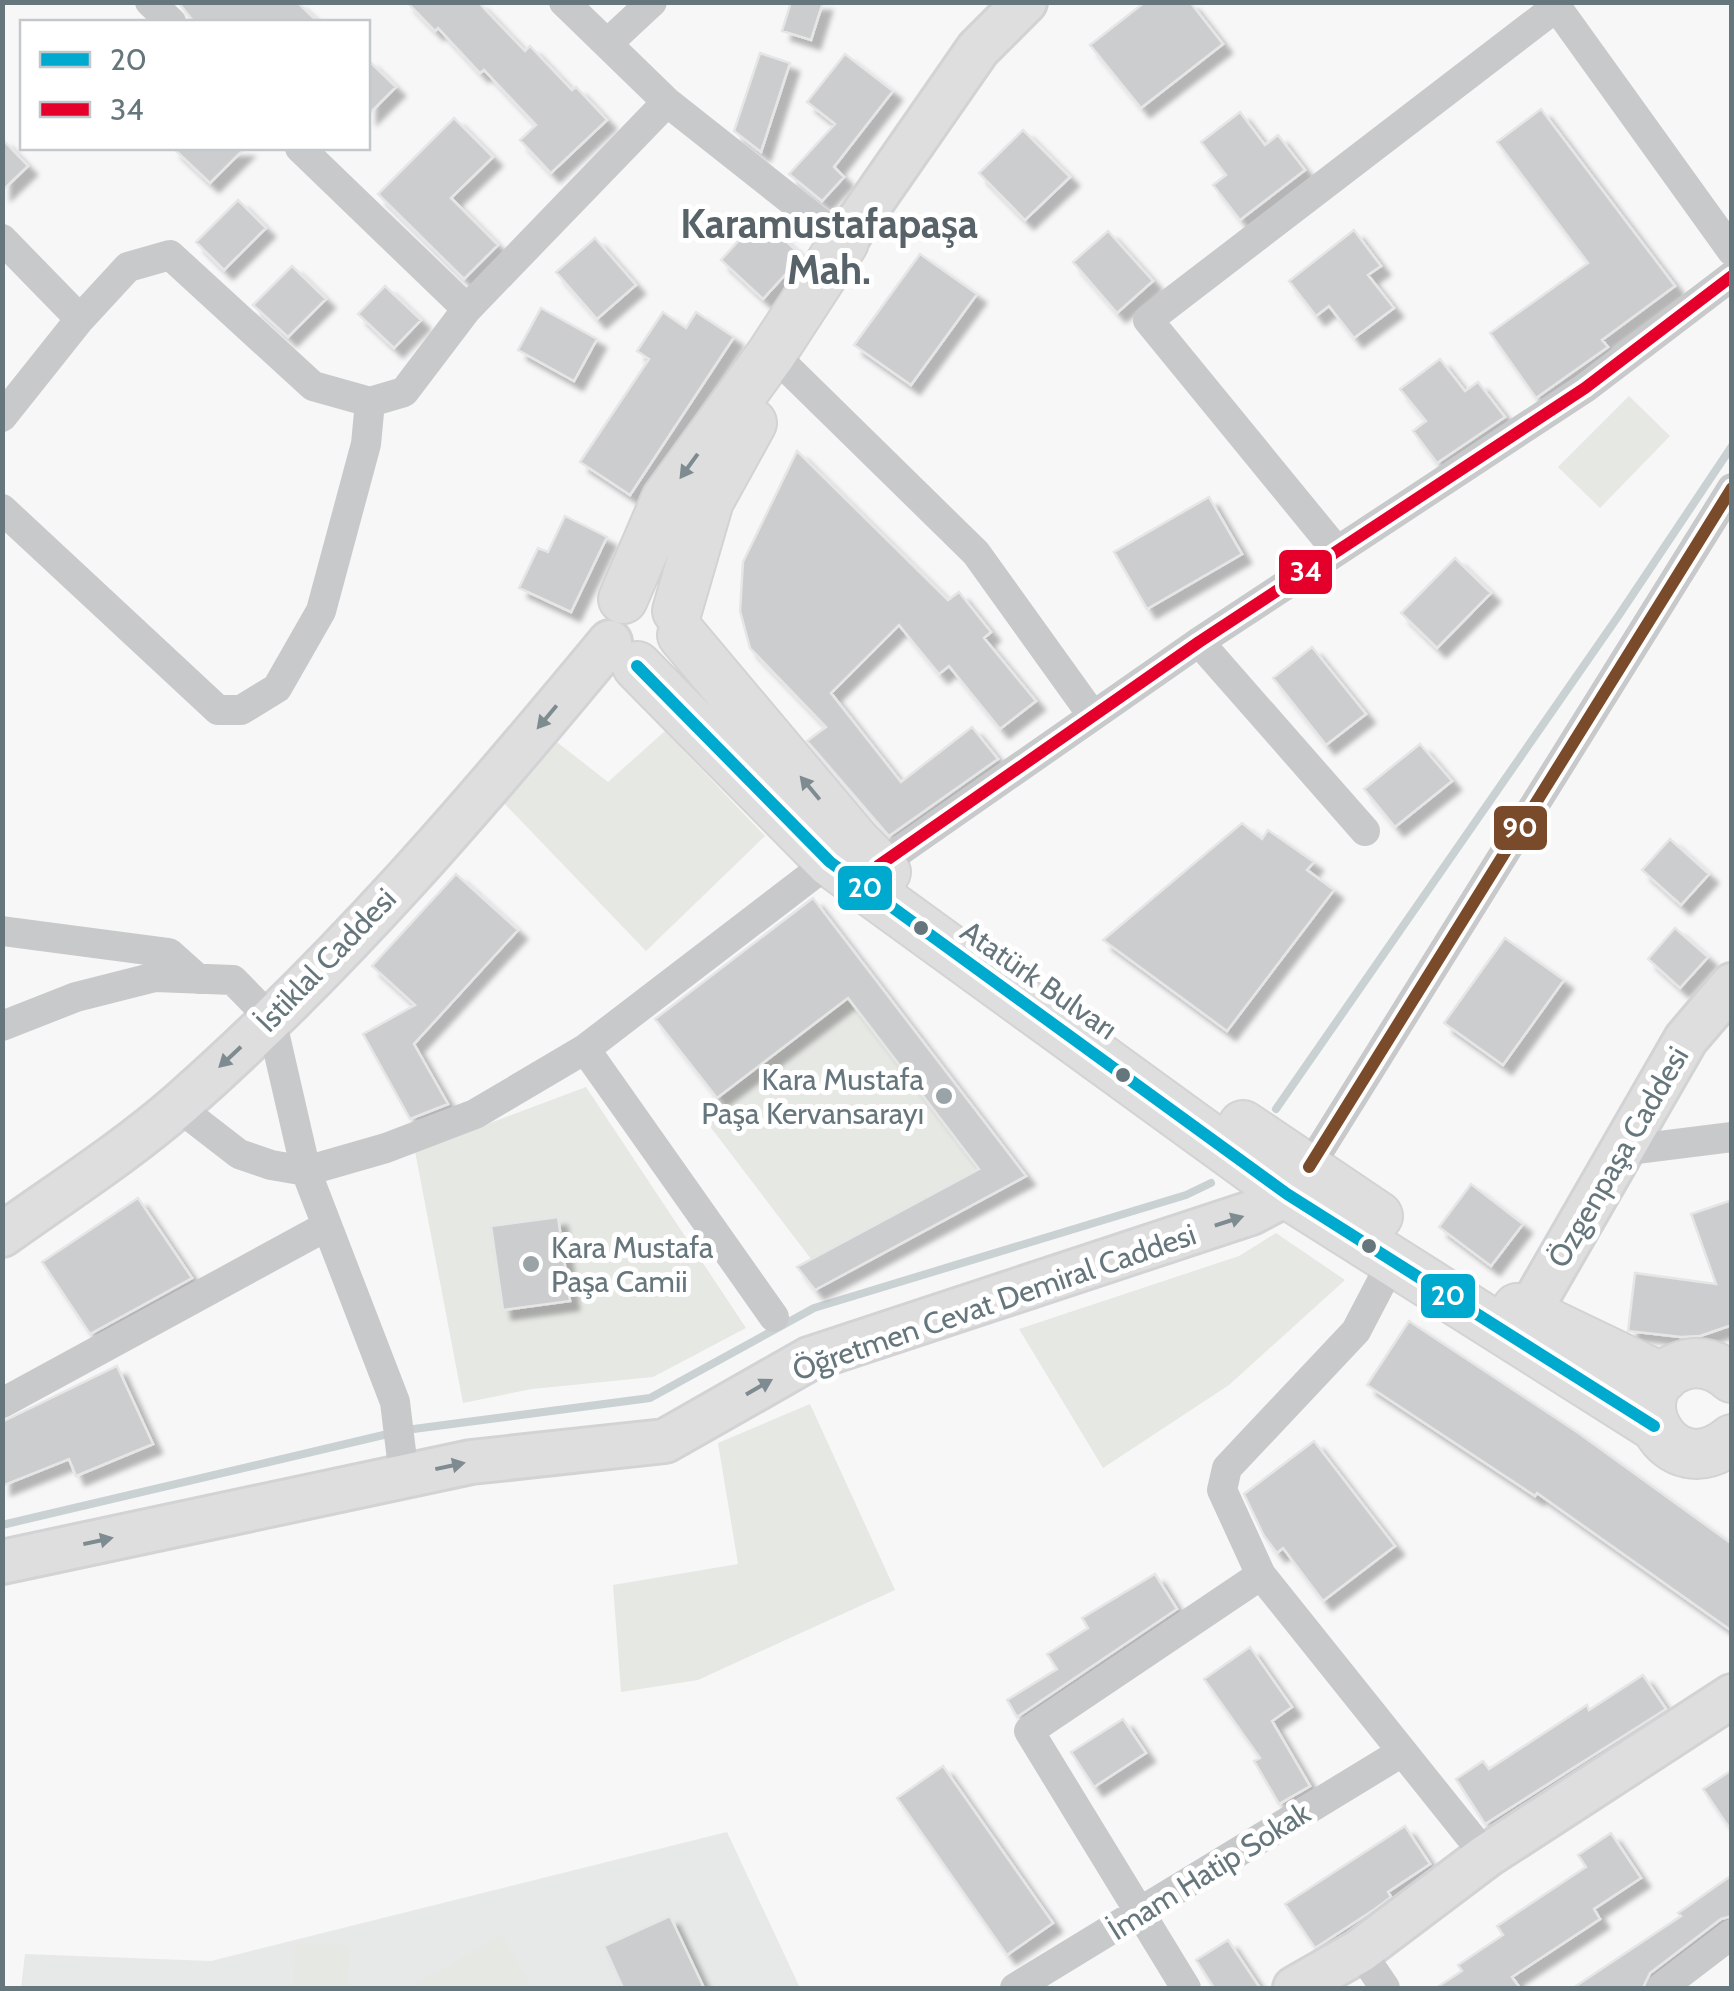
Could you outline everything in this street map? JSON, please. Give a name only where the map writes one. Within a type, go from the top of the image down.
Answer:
[{"type":"main road","points":[[778,359],[666,499],[623,635],[660,663],[671,656],[708,501],[778,359],[844,242],[978,49],[1020,4]]},
{"type":"main road","name":"Atatürk Bulvarı","points":[[855,857],[659,594],[634,593],[623,635],[855,857],[1259,1136],[1298,1180],[1392,1262],[1520,1325],[1706,1365]]},
{"type":"main road","name":"İstiklal Caddesi","points":[[2,1235],[177,1106],[271,1019],[475,805],[623,635]]},
{"type":"main road","name":"Özgenpaşa Caddesi","points":[[1520,1325],[1686,1039],[1732,985]]},
{"type":"main road","name":"Atatürk Bulvarı","points":[[1298,1180],[1520,1325],[1616,1404],[1654,1426],[1671,1446],[1714,1447]]},
{"type":"main road","name":"Öğretmen Cevat Demiral Caddesi","points":[[2,1562],[403,1463],[471,1462],[665,1441],[809,1359],[1251,1214],[1298,1180]]},
{"type":"main road","points":[[1654,1426],[1651,1401],[1706,1365]]},
{"type":"main road","points":[[1714,1447],[1732,1484]]},
{"type":"main road","points":[[1295,1988],[1360,1951],[1486,1856],[1732,1696]]},
{"type":"street","points":[[150,2],[169,20]]},
{"type":"street","points":[[564,2],[667,102],[844,242]]},
{"type":"street","points":[[608,43],[652,2]]},
{"type":"street","points":[[1337,551],[1148,320],[1554,5],[1732,251]]},
{"type":"street","points":[[2,417],[80,319],[128,267],[170,255],[314,386],[370,402],[404,392],[467,309],[667,102]]},
{"type":"street","points":[[302,150],[467,309]]},
{"type":"street","points":[[2,239],[80,319]]},
{"type":"street","points":[[177,1106],[239,1154],[270,1166],[306,1171],[386,1148],[474,1114],[585,1048],[855,857],[1093,716],[1584,388],[1732,276]]},
{"type":"street","points":[[778,359],[976,553],[1093,716]]},
{"type":"street","points":[[2,509],[218,710],[240,710],[277,688],[321,611],[366,444],[370,402]]},
{"type":"street","points":[[1298,1180],[1732,488]]},
{"type":"street","points":[[1199,642],[1364,831]]},
{"type":"street","points":[[2,931],[169,953],[198,978]]},
{"type":"street","points":[[2,1026],[76,997],[156,976],[233,980],[271,1019],[306,1171],[394,1402],[403,1463]]},
{"type":"street","points":[[585,1048],[774,1317]]},
{"type":"street","points":[[1620,1152],[1732,1137]]},
{"type":"street","points":[[2,1402],[325,1227]]},
{"type":"street","points":[[1392,1262],[1356,1331],[1227,1468],[1222,1490],[1261,1575],[1486,1856]]},
{"type":"street","points":[[1186,1988],[1029,1731],[1261,1575]]},
{"type":"street","name":"İmam Hatip Sokak","points":[[1016,1988],[1402,1752]]},
{"type":"street","points":[[1661,1988],[1732,1934]]},
{"type":"street","points":[[1360,1951],[1386,1988]]},
{"type":"shaded area","points":[[1629,396],[1670,436],[1600,508],[1558,467]]},
{"type":"shaded area","points":[[665,731],[765,836],[646,951],[500,799],[553,739],[608,782]]},
{"type":"shaded area","points":[[848,998],[979,1169],[811,1259],[699,1112]]},
{"type":"shaded area","points":[[586,1087],[746,1328],[653,1377],[532,1389],[463,1403],[415,1151]]},
{"type":"shaded area","points":[[1276,1233],[1345,1280],[1229,1385],[1103,1468],[1019,1329],[1239,1256]]},
{"type":"shaded area","points":[[810,1404],[895,1590],[698,1680],[621,1692],[613,1585],[738,1564],[718,1443]]},
{"type":"shaded area","points":[[727,1832],[800,1988],[21,1988],[25,1954],[211,1961]]},
{"type":"shaded area","points":[[502,1935],[532,1988],[418,1988],[416,1984]]},
{"type":"shaded area","points":[[296,1944],[350,1946],[348,1988],[294,1988]]},
{"type":"building","points":[[178,2],[297,2],[316,20],[192,20]]},
{"type":"building","points":[[407,2],[478,2],[525,51],[530,46],[607,120],[551,173],[520,140],[536,125],[484,70],[480,73]]},
{"type":"building","points":[[791,2],[823,2],[811,40],[782,31]]},
{"type":"building","points":[[1145,2],[1190,2],[1223,44],[1141,108],[1090,45]]},
{"type":"building","points":[[760,53],[790,63],[761,152],[734,131]]},
{"type":"building","points":[[845,54],[893,91],[834,167],[844,177],[822,201],[789,174],[835,124],[807,102]]},
{"type":"building","points":[[370,62],[396,87],[370,113]]},
{"type":"building","points":[[1541,109],[1675,286],[1602,340],[1608,347],[1536,398],[1490,333],[1588,263],[1497,142]]},
{"type":"building","points":[[1240,112],[1265,145],[1278,135],[1305,170],[1240,220],[1213,185],[1226,175],[1201,142]]},
{"type":"building","points":[[454,118],[493,157],[451,198],[498,245],[464,279],[378,194]]},
{"type":"building","points":[[1023,130],[1070,177],[1025,220],[979,173]]},
{"type":"building","points":[[2,139],[28,166],[2,191]]},
{"type":"building","points":[[175,150],[243,150],[210,183]]},
{"type":"building","points":[[238,200],[266,228],[224,270],[196,242]]},
{"type":"building","points":[[760,217],[802,256],[763,299],[721,260]]},
{"type":"building","points":[[1354,230],[1381,266],[1368,275],[1394,308],[1354,338],[1329,306],[1316,316],[1289,281]]},
{"type":"building","points":[[1108,231],[1153,281],[1117,313],[1073,262]]},
{"type":"building","points":[[595,238],[636,285],[597,319],[556,272]]},
{"type":"building","points":[[920,254],[977,294],[911,385],[854,345]]},
{"type":"building","points":[[292,266],[326,299],[288,337],[253,305]]},
{"type":"building","points":[[385,286],[421,320],[394,348],[358,314]]},
{"type":"building","points":[[541,308],[597,339],[574,381],[518,350]]},
{"type":"building","points":[[663,312],[686,328],[696,312],[734,337],[630,495],[580,462],[649,359],[637,351]]},
{"type":"building","points":[[1440,359],[1465,391],[1478,382],[1505,417],[1437,463],[1413,431],[1426,421],[1400,389]]},
{"type":"building","points":[[797,451],[948,600],[959,592],[991,632],[984,638],[1036,701],[1000,729],[949,666],[939,674],[899,625],[831,693],[901,782],[972,727],[998,759],[889,836],[807,741],[826,727],[750,648],[740,611],[743,562]]},
{"type":"building","points":[[1209,497],[1242,554],[1147,609],[1114,552]]},
{"type":"building","points":[[565,516],[607,537],[571,612],[519,588],[538,548],[548,552]]},
{"type":"building","points":[[1455,558],[1491,593],[1437,648],[1401,613]]},
{"type":"building","points":[[1312,647],[1366,714],[1326,745],[1273,678]]},
{"type":"building","points":[[1420,744],[1452,781],[1395,827],[1364,789]]},
{"type":"building","points":[[1242,823],[1262,839],[1268,830],[1314,862],[1307,870],[1334,890],[1227,1031],[1103,940]]},
{"type":"building","points":[[1670,839],[1709,874],[1681,905],[1642,870]]},
{"type":"building","points":[[456,874],[518,930],[414,1044],[448,1104],[410,1119],[363,1034],[415,1005],[372,966]]},
{"type":"building","name":"Kara Mustafa Paşa Kervansarayı","points":[[813,898],[1026,1176],[815,1290],[797,1267],[979,1169],[848,998],[717,1098],[655,1019]]},
{"type":"building","points":[[1675,928],[1708,957],[1680,988],[1648,959]]},
{"type":"building","points":[[1505,938],[1564,980],[1503,1065],[1444,1023]]},
{"type":"building","points":[[1471,1184],[1523,1224],[1491,1266],[1439,1227]]},
{"type":"building","points":[[138,1198],[192,1278],[90,1334],[42,1262]]},
{"type":"building","points":[[1732,1200],[1732,1325],[1700,1336],[1628,1331],[1635,1273],[1716,1284],[1691,1214]]},
{"type":"building","name":"Kara Mustafa Paşa Camii","points":[[558,1217],[570,1301],[503,1310],[491,1226]]},
{"type":"building","points":[[1409,1321],[1577,1432],[1732,1544],[1732,1631],[1537,1493],[1535,1496],[1367,1385]]},
{"type":"building","points":[[117,1366],[153,1444],[76,1476],[69,1459],[2,1486],[2,1422]]},
{"type":"building","points":[[1314,1441],[1395,1546],[1323,1601],[1283,1548],[1277,1553],[1264,1536],[1244,1494]]},
{"type":"building","points":[[1155,1574],[1177,1609],[1017,1717],[1007,1700],[1057,1669],[1047,1654],[1088,1628],[1082,1618]]},
{"type":"building","points":[[1250,1647],[1292,1707],[1272,1721],[1310,1786],[1279,1804],[1254,1761],[1260,1758],[1204,1679]]},
{"type":"building","points":[[1643,1675],[1666,1709],[1485,1824],[1456,1779],[1483,1761],[1489,1769],[1587,1705],[1589,1710]]},
{"type":"building","points":[[1123,1719],[1146,1753],[1094,1787],[1071,1752]]},
{"type":"building","points":[[943,1766],[1053,1923],[1007,1955],[897,1798]]},
{"type":"building","points":[[1732,1770],[1732,1832],[1703,1789]]},
{"type":"building","points":[[1405,1826],[1430,1864],[1388,1892],[1391,1897],[1375,1909],[1315,1948],[1285,1904]]},
{"type":"building","points":[[1611,1833],[1641,1878],[1594,1909],[1600,1919],[1512,1977],[1520,1988],[1436,1988],[1462,1971],[1458,1965],[1503,1935],[1497,1926],[1586,1867],[1578,1855]]},
{"type":"building","points":[[1732,1875],[1732,1916],[1721,1919],[1650,1973],[1643,1988],[1573,1988],[1681,1916],[1678,1913]]},
{"type":"building","points":[[670,1916],[704,1988],[623,1988],[604,1946]]},
{"type":"building","points":[[1228,1940],[1260,1988],[1214,1988],[1196,1960]]},
{"type":"waterway","points":[[1276,1109],[1732,446]]},
{"type":"waterway","points":[[406,1430],[650,1398],[814,1308],[1186,1195],[1211,1183]]},
{"type":"waterway","points":[[2,1525],[392,1433]]},
{"type":"transit line","name":"34","points":[[878,866],[1199,642],[1585,388],[1732,276]]},
{"type":"transit line","name":"90","points":[[1309,1167],[1732,488]]},
{"type":"transit line","name":"20","points":[[637,666],[830,862],[1287,1194],[1654,1426]]},
{"type":"place","name":"Kara Mustafa Paşa Kervansarayı","points":[[944,1096]]},
{"type":"place","name":"Kara Mustafa Paşa Camii","points":[[531,1264]]},
{"type":"district","name":"Karamustafapaşa Mah.","points":[[829,246]]}]
